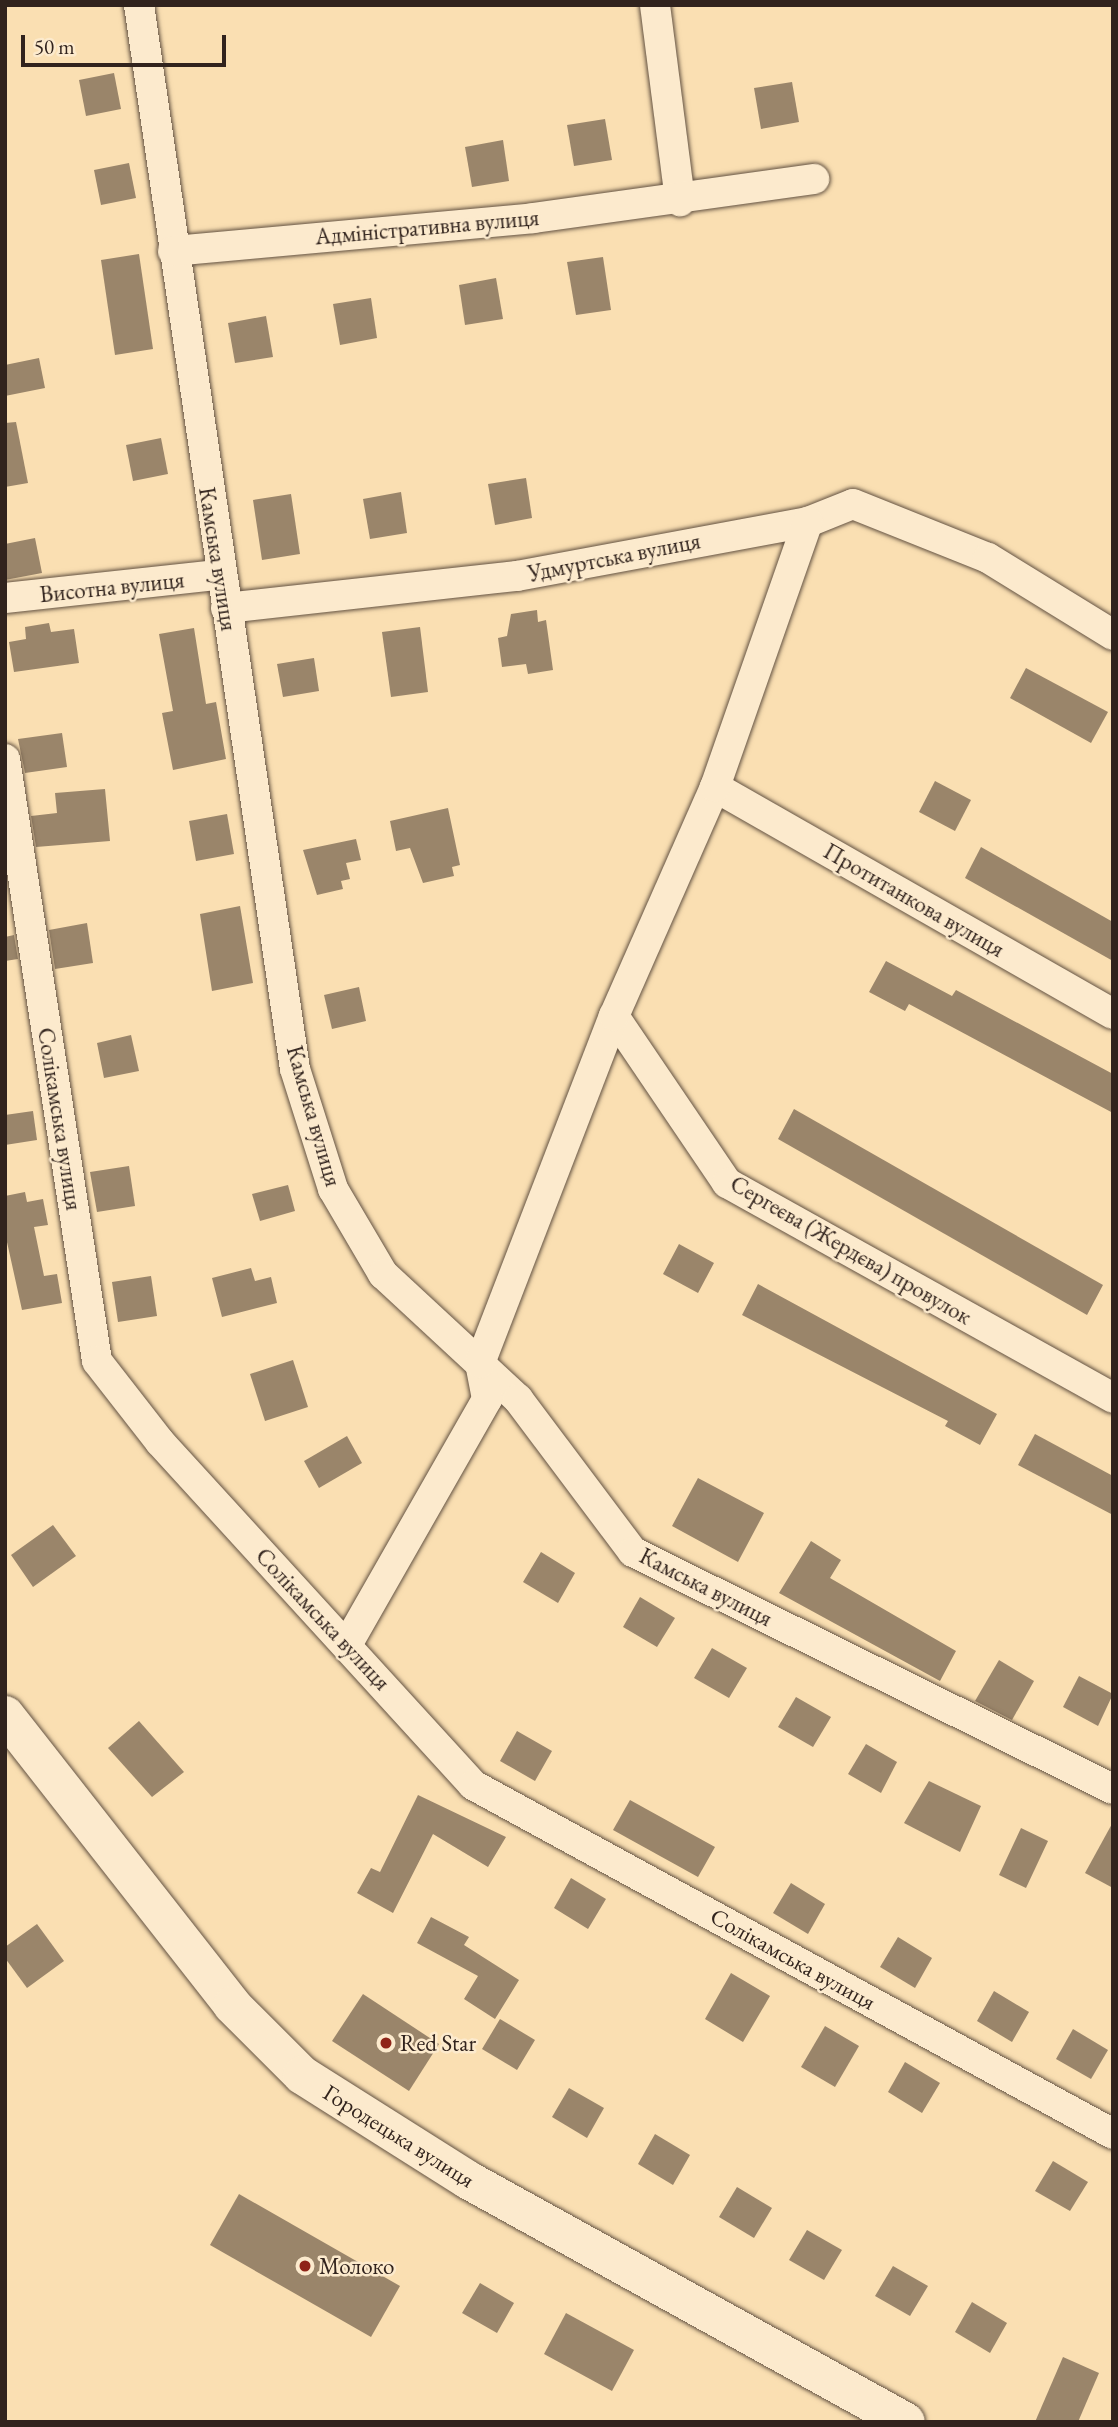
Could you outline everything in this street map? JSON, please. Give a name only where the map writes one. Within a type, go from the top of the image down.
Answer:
[{"type":"main road","name":"Городецька вулиця","points":[[5,1715],[232,2005],[302,2075],[468,2180],[906,2422]]},
{"type":"street","name":"Камська вулиця","points":[[139,5],[218,575],[226,608],[295,1069],[333,1189],[383,1274],[518,1399],[633,1552],[1113,1788]]},
{"type":"street","points":[[655,5],[680,201]]},
{"type":"street","name":"Адміністративна вулиця","points":[[173,251],[680,201],[814,179]]},
{"type":"street","name":"Удмуртська вулиця","points":[[226,608],[517,576],[808,522],[853,504],[988,558],[1113,635]]},
{"type":"street","points":[[348,1643],[486,1399],[480,1363],[614,1016],[715,787],[808,522]]},
{"type":"street","name":"Висотна вулиця","points":[[5,598],[218,575]]},
{"type":"street","name":"Солікамська вулиця","points":[[5,759],[97,1361],[160,1442],[348,1643],[473,1785],[1113,2134]]},
{"type":"street","name":"Протитанкова вулиця","points":[[715,787],[1113,1013]]},
{"type":"street","name":"Сергеєва (Жердєва) провулок","points":[[614,1016],[727,1183],[1113,1398]]},
{"type":"building","points":[[114,73],[121,109],[86,116],[79,80]]},
{"type":"building","points":[[792,82],[799,122],[761,129],[754,88]]},
{"type":"building","points":[[605,119],[612,160],[574,166],[567,125]]},
{"type":"building","points":[[503,140],[509,181],[472,187],[465,147]]},
{"type":"building","points":[[129,163],[136,198],[101,205],[94,170]]},
{"type":"building","points":[[139,254],[153,349],[115,355],[101,260]]},
{"type":"building","points":[[603,257],[611,310],[576,315],[567,262]]},
{"type":"building","points":[[496,278],[503,319],[465,325],[459,285]]},
{"type":"building","points":[[371,298],[377,338],[340,345],[333,304]]},
{"type":"building","points":[[266,316],[273,357],[235,363],[228,323]]},
{"type":"building","points":[[39,358],[45,388],[5,396],[5,365]]},
{"type":"building","points":[[16,422],[28,483],[5,487],[5,423]]},
{"type":"building","points":[[161,438],[168,474],[133,481],[126,445]]},
{"type":"building","points":[[526,478],[532,518],[495,525],[488,484]]},
{"type":"building","points":[[401,492],[407,533],[370,539],[363,499]]},
{"type":"building","points":[[291,494],[300,554],[262,560],[253,500]]},
{"type":"building","points":[[35,538],[42,573],[5,580],[5,544]]},
{"type":"building","points":[[537,610],[538,622],[546,620],[553,670],[528,674],[526,664],[502,667],[498,638],[507,636],[511,614]]},
{"type":"building","points":[[49,623],[51,632],[74,629],[79,663],[14,672],[9,642],[26,639],[25,627]]},
{"type":"building","points":[[420,627],[428,692],[391,697],[382,632]]},
{"type":"building","points":[[194,628],[206,704],[216,702],[226,759],[173,770],[162,713],[173,711],[159,634]]},
{"type":"building","points":[[314,658],[319,691],[283,697],[277,664]]},
{"type":"building","points":[[1026,668],[1108,712],[1091,743],[1010,698]]},
{"type":"building","points":[[62,733],[67,767],[25,773],[18,739]]},
{"type":"building","points":[[935,781],[971,800],[955,831],[919,812]]},
{"type":"building","points":[[105,789],[110,841],[36,847],[31,816],[57,813],[55,793]]},
{"type":"building","points":[[448,808],[460,865],[452,867],[454,876],[423,883],[410,848],[396,851],[390,821]]},
{"type":"building","points":[[227,814],[234,854],[196,861],[189,821]]},
{"type":"building","points":[[356,839],[361,860],[346,863],[350,879],[341,881],[343,889],[317,895],[303,850]]},
{"type":"building","points":[[981,847],[1113,922],[1113,961],[965,878]]},
{"type":"building","points":[[240,906],[253,983],[212,991],[200,914]]},
{"type":"building","points":[[87,923],[93,963],[55,969],[49,930]]},
{"type":"building","points":[[14,935],[18,959],[5,961],[5,937]]},
{"type":"building","points":[[886,961],[952,996],[956,990],[1113,1074],[1113,1113],[909,1004],[905,1011],[869,992]]},
{"type":"building","points":[[359,987],[366,1021],[332,1029],[324,995]]},
{"type":"building","points":[[131,1035],[139,1071],[104,1078],[97,1043]]},
{"type":"building","points":[[794,1109],[1103,1285],[1087,1315],[778,1139]]},
{"type":"building","points":[[33,1111],[37,1140],[5,1145],[5,1115]]},
{"type":"building","points":[[129,1166],[135,1206],[97,1212],[90,1172]]},
{"type":"building","points":[[288,1185],[295,1211],[260,1221],[252,1194]]},
{"type":"building","points":[[25,1192],[27,1202],[43,1199],[48,1225],[34,1227],[44,1276],[57,1274],[62,1303],[22,1310],[5,1233],[5,1196]]},
{"type":"building","points":[[679,1244],[714,1263],[698,1293],[663,1274]]},
{"type":"building","points":[[251,1268],[255,1281],[271,1277],[277,1303],[222,1317],[212,1278]]},
{"type":"building","points":[[151,1276],[157,1316],[118,1322],[112,1282]]},
{"type":"building","points":[[758,1284],[997,1414],[980,1445],[945,1426],[948,1421],[742,1315]]},
{"type":"building","points":[[293,1360],[308,1407],[265,1421],[250,1374]]},
{"type":"building","points":[[1035,1434],[1113,1476],[1113,1515],[1018,1465]]},
{"type":"building","points":[[347,1436],[362,1463],[319,1488],[304,1461]]},
{"type":"building","points":[[698,1478],[764,1513],[738,1562],[672,1526]]},
{"type":"building","points":[[53,1525],[76,1556],[33,1587],[11,1555]]},
{"type":"building","points":[[811,1541],[841,1560],[830,1578],[956,1651],[940,1681],[779,1593]]},
{"type":"building","points":[[541,1552],[575,1573],[558,1603],[523,1582]]},
{"type":"building","points":[[640,1597],[675,1618],[657,1647],[623,1627]]},
{"type":"building","points":[[712,1648],[747,1668],[729,1698],[694,1678]]},
{"type":"building","points":[[999,1660],[1034,1681],[1012,1720],[975,1701]]},
{"type":"building","points":[[1079,1676],[1113,1694],[1098,1726],[1063,1707]]},
{"type":"building","points":[[796,1697],[831,1717],[813,1747],[778,1727]]},
{"type":"building","points":[[139,1721],[184,1772],[152,1797],[108,1748]]},
{"type":"building","points":[[517,1731],[552,1751],[535,1781],[500,1761]]},
{"type":"building","points":[[866,1744],[897,1762],[881,1793],[848,1774]]},
{"type":"building","points":[[929,1781],[981,1806],[960,1852],[904,1823]]},
{"type":"building","points":[[418,1795],[506,1837],[488,1867],[433,1834],[393,1913],[357,1893],[371,1868],[380,1872]]},
{"type":"building","points":[[630,1800],[715,1847],[698,1877],[613,1830]]},
{"type":"building","points":[[1113,1822],[1113,1888],[1085,1873]]},
{"type":"building","points":[[1021,1828],[1048,1841],[1026,1888],[999,1875]]},
{"type":"building","points":[[571,1878],[606,1899],[588,1929],[554,1908]]},
{"type":"building","points":[[791,1883],[825,1904],[808,1934],[773,1913]]},
{"type":"building","points":[[431,1917],[469,1937],[464,1945],[519,1980],[495,2019],[464,1999],[478,1976],[417,1943]]},
{"type":"building","points":[[37,1924],[64,1961],[27,1988],[5,1958],[5,1947]]},
{"type":"building","points":[[898,1937],[932,1958],[915,1988],[880,1967]]},
{"type":"building","points":[[731,1973],[770,1996],[743,2042],[705,2019]]},
{"type":"building","points":[[994,1991],[1029,2012],[1012,2042],[977,2021]]},
{"type":"building","name":"Red Star","points":[[363,1994],[439,2044],[409,2091],[332,2041]]},
{"type":"building","points":[[500,2019],[535,2040],[517,2070],[482,2049]]},
{"type":"building","points":[[825,2026],[859,2046],[835,2087],[801,2067]]},
{"type":"building","points":[[1073,2029],[1108,2050],[1091,2079],[1056,2059]]},
{"type":"building","points":[[905,2062],[940,2083],[922,2113],[888,2092]]},
{"type":"building","points":[[569,2088],[604,2108],[587,2138],[552,2117]]},
{"type":"building","points":[[655,2134],[690,2155],[673,2185],[638,2164]]},
{"type":"building","points":[[1053,2161],[1088,2182],[1070,2211],[1035,2191]]},
{"type":"building","points":[[737,2187],[772,2208],[754,2238],[719,2217]]},
{"type":"building","name":"Молоко","points":[[239,2194],[400,2286],[371,2337],[210,2245]]},
{"type":"building","points":[[807,2230],[842,2250],[824,2280],[789,2260]]},
{"type":"building","points":[[893,2266],[928,2286],[910,2316],[875,2296]]},
{"type":"building","points":[[480,2283],[514,2303],[497,2333],[462,2313]]},
{"type":"building","points":[[972,2302],[1007,2323],[990,2353],[955,2332]]},
{"type":"building","points":[[566,2313],[634,2350],[612,2391],[544,2354]]},
{"type":"building","points":[[1063,2357],[1099,2373],[1078,2422],[1035,2422]]},
{"type":"place","name":"Red Star","points":[[386,2043]]},
{"type":"place","name":"Молоко","points":[[305,2266]]}]
